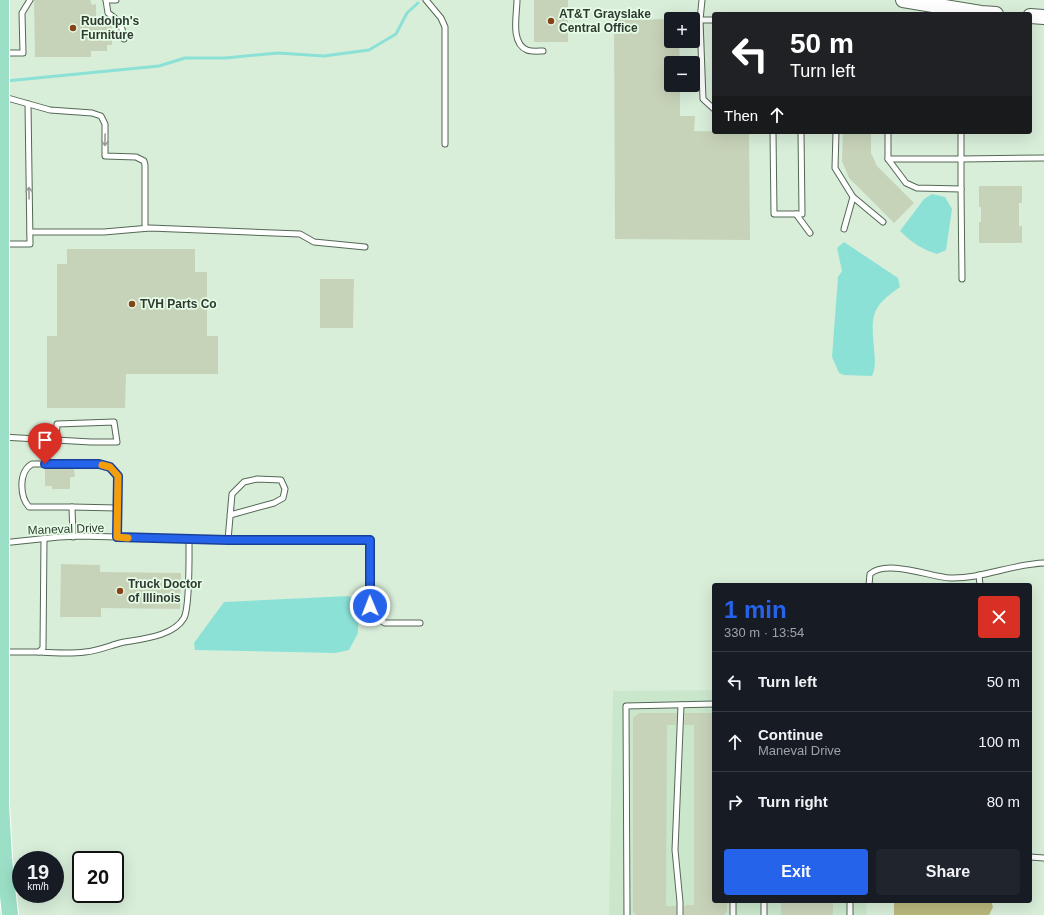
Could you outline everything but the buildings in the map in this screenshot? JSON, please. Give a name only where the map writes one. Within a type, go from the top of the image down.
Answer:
[{"type":"main road","points":[[1,0],[1,804],[4,858],[10,915]]},
{"type":"street","points":[[903,0],[983,12]]},
{"type":"street","points":[[1032,16],[1044,17]]},
{"type":"lane","points":[[1,57],[22,53],[22,13],[30,0]]},
{"type":"lane","points":[[116,0],[106,0],[108,13],[116,18],[121,25],[124,39]]},
{"type":"lane","points":[[426,0],[441,18],[445,27],[445,144]]},
{"type":"lane","points":[[517,0],[516,25],[518,41],[522,47],[528,51],[543,51]]},
{"type":"lane","points":[[702,0],[700,20],[703,99],[712,107]]},
{"type":"lane","points":[[700,20],[712,20]]},
{"type":"lane","points":[[1,96],[50,110],[92,113],[101,116],[105,124],[105,156],[136,156],[144,161],[145,228]]},
{"type":"lane","points":[[1,244],[30,244],[28,104]]},
{"type":"lane","points":[[773,134],[774,214],[802,214],[801,134]]},
{"type":"lane","points":[[836,134],[836,168],[853,197],[883,222]]},
{"type":"lane","points":[[888,134],[888,159],[906,183],[917,188],[961,189]]},
{"type":"lane","points":[[961,134],[962,279]]},
{"type":"lane","points":[[888,159],[1044,158]]},
{"type":"lane","points":[[844,229],[853,197]]},
{"type":"lane","points":[[796,214],[810,233]]},
{"type":"lane","points":[[30,232],[104,232],[145,228],[300,234],[314,242],[365,248]]},
{"type":"lane","points":[[1,437],[91,442],[117,442],[114,422],[57,424],[56,440]]},
{"type":"lane","points":[[117,508],[29,507],[24,501],[23,496],[23,472],[32,464],[99,464],[110,467],[118,476],[117,537]]},
{"type":"lane","points":[[228,540],[230,515],[232,494],[244,482],[257,479],[282,480],[285,489],[282,498],[274,504],[230,515]]},
{"type":"lane","points":[[72,507],[73,536]]},
{"type":"lane","name":"Maneval Drive","points":[[1,543],[73,536],[228,540],[370,540],[370,606],[375,617],[385,623],[420,623]]},
{"type":"lane","points":[[39,652],[43,648],[44,539]]},
{"type":"lane","points":[[1,652],[39,652],[63,654],[87,652],[120,643],[155,637],[178,625],[184,617],[188,593],[189,539]]},
{"type":"lane","points":[[868,583],[870,574],[875,571],[885,569],[914,570],[950,578],[979,575],[1018,566],[1044,563]]},
{"type":"lane","points":[[979,575],[980,583]]},
{"type":"lane","points":[[627,915],[626,706],[712,704]]},
{"type":"lane","points":[[680,915],[675,850],[681,705]]},
{"type":"lane","points":[[1032,857],[1044,858]]},
{"type":"lane","points":[[733,903],[733,915]]},
{"type":"lane","points":[[764,903],[764,915]]},
{"type":"lane","points":[[850,903],[850,915]]},
{"type":"shaded area","points":[[712,690],[712,903],[866,903],[867,915],[609,915],[613,691]]},
{"type":"shaded area","points":[[894,903],[992,903],[993,907],[989,915],[894,915]]},
{"type":"water","points":[[932,194],[945,197],[952,209],[946,250],[937,254],[917,245],[900,231],[924,199]]},
{"type":"water","points":[[844,242],[898,278],[900,287],[883,300],[875,313],[873,328],[875,363],[872,376],[844,375],[839,373],[832,357],[838,277],[842,271],[837,248]]},
{"type":"water","points":[[349,596],[359,607],[358,633],[349,650],[335,653],[195,650],[194,643],[224,602]]},
{"type":"waterway","points":[[6,81],[159,66],[185,58],[225,58],[278,53],[324,56],[369,50],[396,34],[407,13],[418,3]]},
{"type":"slow traffic","points":[[102,465],[110,467],[118,476],[117,537],[128,538]]},
{"type":"place","name":"AT&T Grayslake Central Office","points":[[551,21]]},
{"type":"place","name":"Rudolph's Furniture","points":[[73,28]]},
{"type":"place","name":"TVH Parts Co","points":[[132,304]]},
{"type":"place","name":"Truck Doctor of Illinois","points":[[120,591]]},
{"type":"route","points":[[45,464],[99,464],[110,467],[118,476],[117,537],[228,540],[370,540],[370,606]]}]
